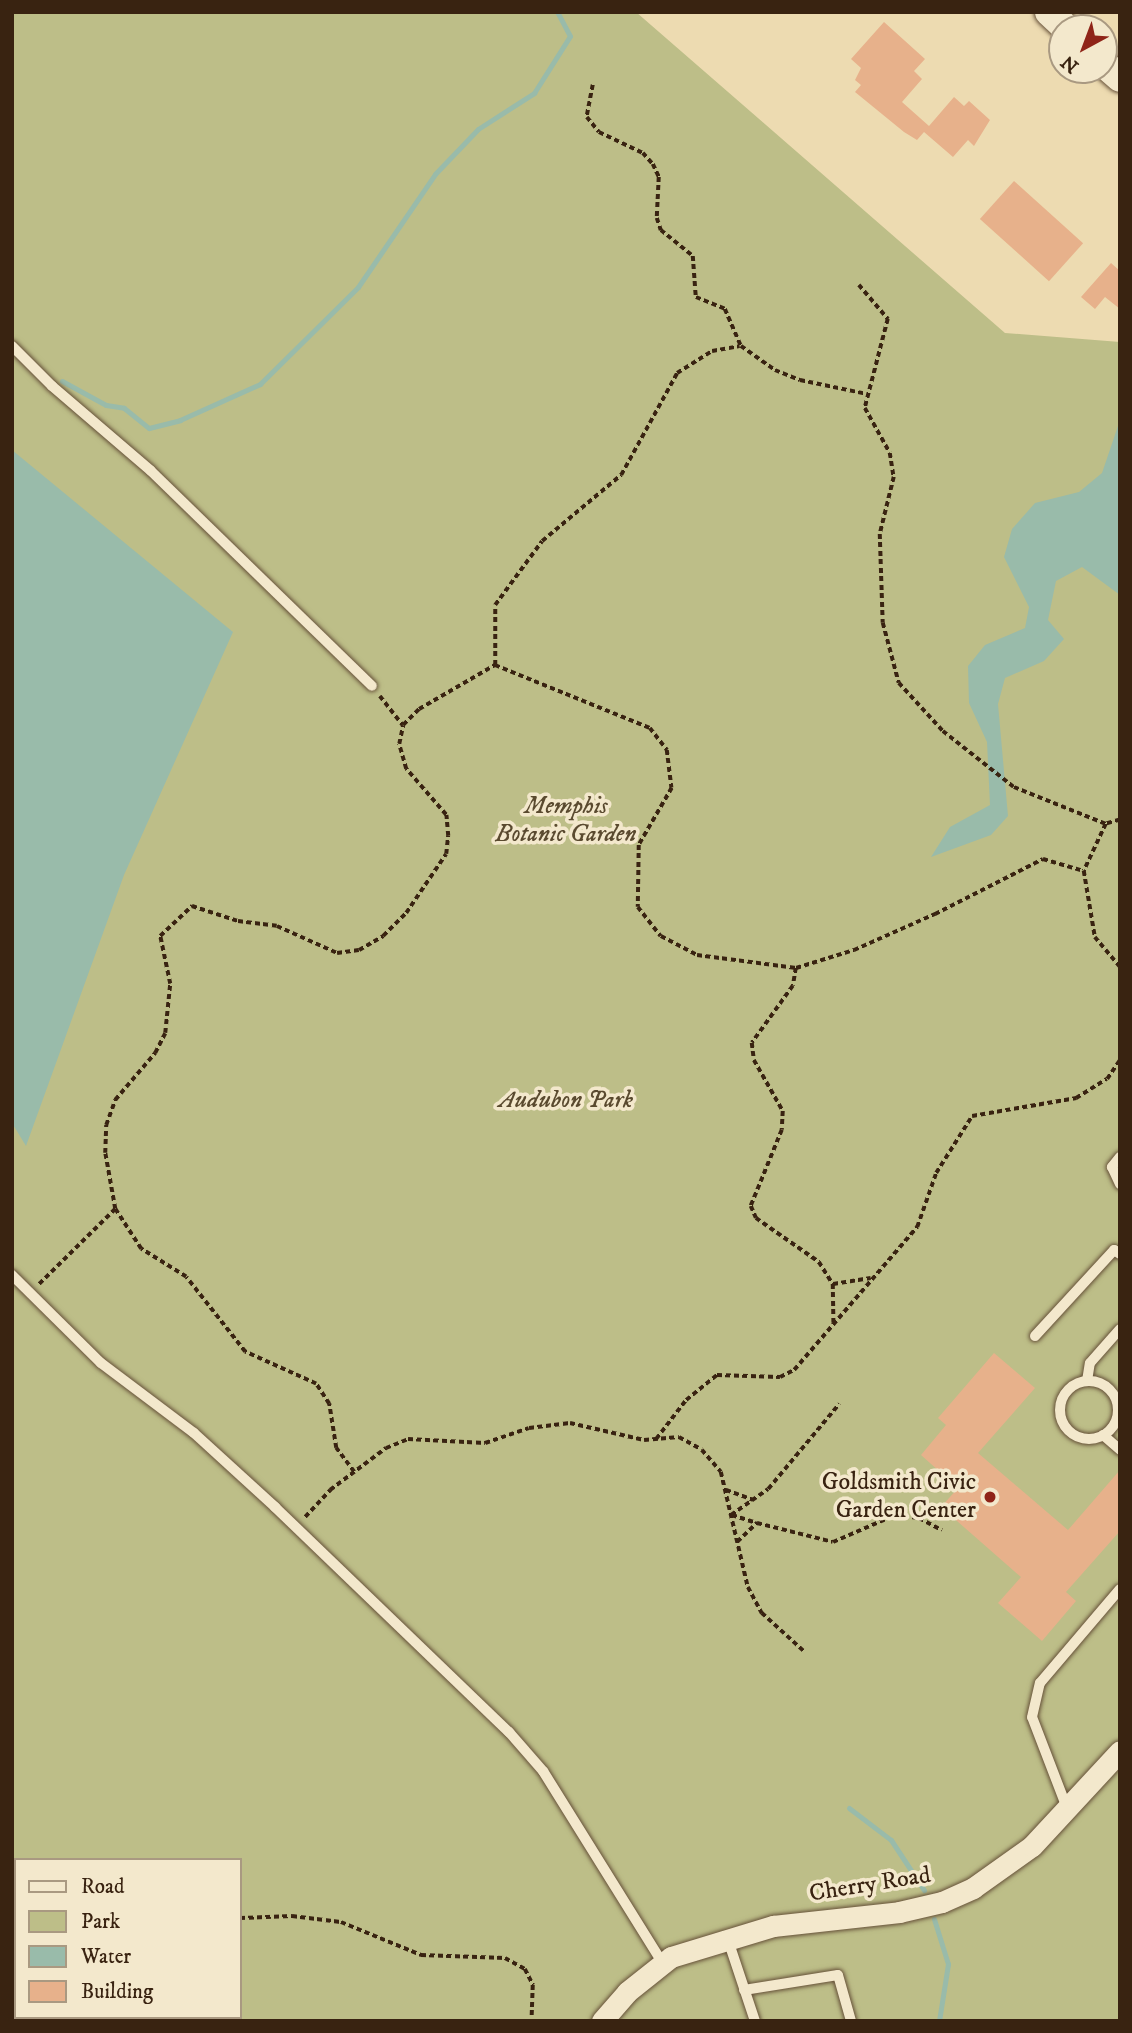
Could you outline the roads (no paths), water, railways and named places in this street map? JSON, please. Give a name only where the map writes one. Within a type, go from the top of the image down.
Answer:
[{"type":"street","name":"Cherry Road","points":[[602,2021],[627,1992],[663,1964],[728,1940],[773,1926],[899,1912],[942,1902],[1005,1868],[1068,1810],[1120,1751]]},
{"type":"lane","points":[[12,346],[52,386],[151,471],[372,686]]},
{"type":"lane","points":[[1120,1157],[1112,1167],[1120,1184]]},
{"type":"lane","points":[[1035,1336],[1118,1249]]},
{"type":"lane","points":[[12,1275],[101,1363],[145,1401],[194,1433],[509,1732],[543,1771],[663,1964]]},
{"type":"lane","points":[[1087,1381],[1090,1363],[1120,1329]]},
{"type":"lane","points":[[1087,1381],[1110,1389],[1119,1413],[1103,1435],[1081,1438],[1065,1426],[1061,1417],[1068,1390],[1087,1381]]},
{"type":"lane","points":[[1103,1435],[1120,1450]]},
{"type":"lane","points":[[1068,1810],[1032,1717],[1040,1683],[1120,1589]]},
{"type":"lane","points":[[728,1940],[755,2021]]},
{"type":"lane","points":[[744,1990],[838,1975],[852,2021]]},
{"type":"water","points":[[1120,420],[1120,595],[1082,567],[1056,581],[1048,620],[1064,639],[1044,661],[1005,678],[998,704],[1008,816],[991,835],[931,857],[950,827],[990,805],[987,742],[969,703],[968,666],[985,645],[1025,628],[1029,607],[1004,557],[1012,529],[1035,503],[1079,492],[1102,473]]},
{"type":"water","points":[[12,450],[233,632],[124,875],[26,1146],[12,1123]]},
{"type":"waterway","points":[[62,381],[106,405],[124,408],[149,428],[180,420],[260,384],[358,287],[435,174],[478,129],[534,93],[570,36],[557,12]]},
{"type":"waterway","points":[[849,1808],[891,1840],[924,1890]]},
{"type":"waterway","points":[[934,1919],[948,1964],[939,2021]]},
{"type":"place","name":"Goldsmith Civic Garden Center","points":[[990,1497]]},
{"type":"park label","name":"Memphis Botanic Garden","points":[[566,821]]},
{"type":"park label","name":"Audubon Park","points":[[566,1101]]}]
